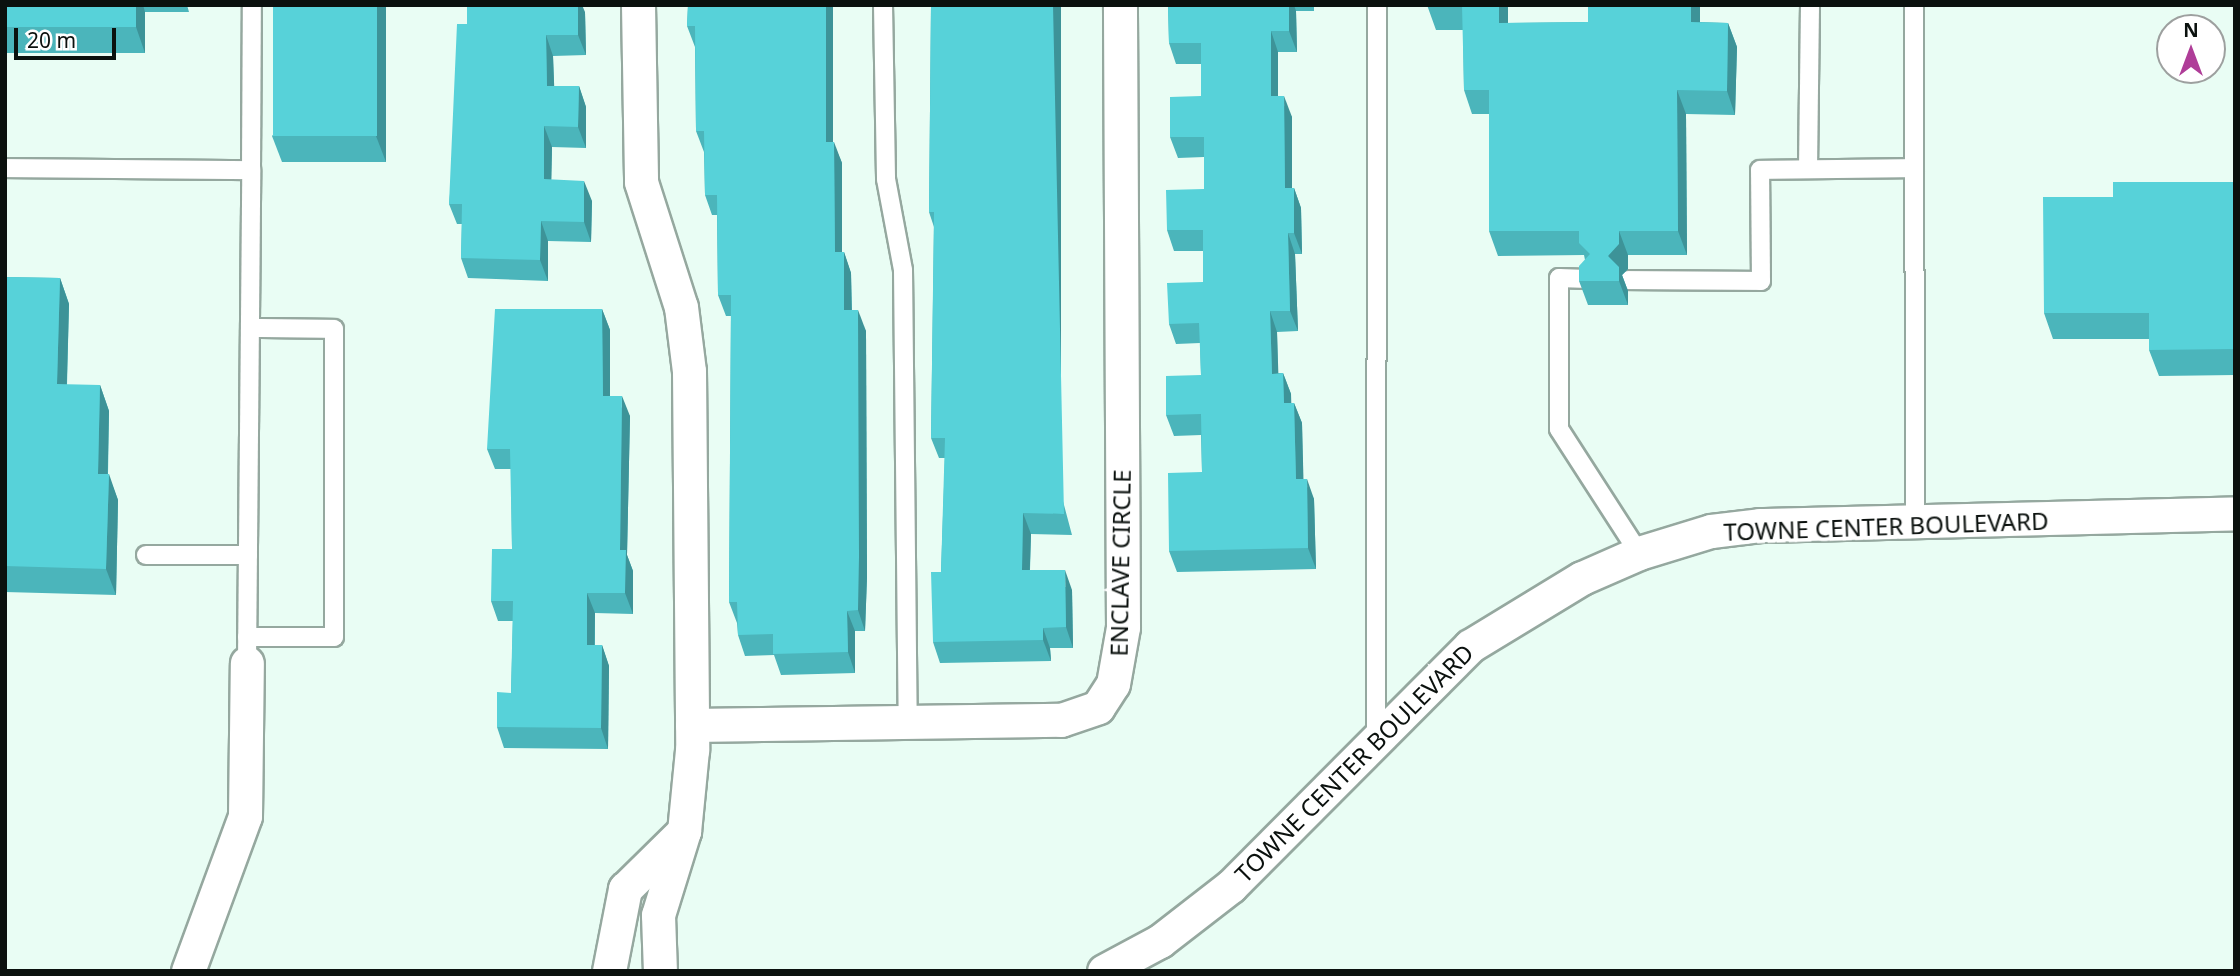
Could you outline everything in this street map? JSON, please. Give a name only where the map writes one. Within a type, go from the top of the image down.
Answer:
[{"type":"street","points":[[638,5],[641,182],[681,307],[689,371],[692,725],[684,831],[661,904],[660,971]]},
{"type":"street","name":"ENCLAVE CIRCLE","points":[[692,725],[1014,724],[1084,714],[1098,707],[1119,664],[1120,5]]},
{"type":"street","name":"TOWNE CENTER BOULEVARD","points":[[1104,971],[1206,908],[1469,646],[1582,578],[1639,554],[1711,531],[1760,525],[1915,525],[2235,513]]},
{"type":"street","points":[[188,971],[245,816],[247,650]]},
{"type":"street","points":[[609,971],[625,890],[684,831]]},
{"type":"street","points":[[625,890],[661,904]]},
{"type":"lane","points":[[250,328],[334,328],[334,638],[247,650],[252,5]]},
{"type":"lane","points":[[883,5],[886,179],[903,271],[908,724]]},
{"type":"lane","points":[[1376,736],[1377,5]]},
{"type":"lane","points":[[1808,169],[1810,5]]},
{"type":"lane","points":[[1914,5],[1915,525]]},
{"type":"lane","points":[[5,168],[251,170]]},
{"type":"lane","points":[[1628,279],[1761,281],[1760,170],[1914,169]]},
{"type":"lane","points":[[1588,279],[1559,278],[1559,429],[1639,554]]},
{"type":"lane","points":[[146,555],[248,555]]},
{"type":"building","points":[[5,5],[136,5],[136,27],[5,27]]},
{"type":"building","points":[[273,5],[377,5],[377,136],[273,136]]},
{"type":"building","points":[[467,5],[578,5],[578,35],[546,35],[547,86],[579,86],[578,127],[544,126],[544,179],[584,181],[584,222],[541,221],[540,260],[461,258],[462,204],[449,204],[457,24],[467,24]]},
{"type":"building","points":[[688,5],[826,5],[826,142],[834,142],[835,252],[844,252],[844,310],[858,310],[858,610],[847,611],[848,652],[773,654],[773,634],[738,635],[737,602],[729,602],[731,295],[718,295],[717,195],[705,195],[704,131],[696,131],[695,26],[687,26]]},
{"type":"building","points":[[931,5],[1053,5],[1064,514],[1023,513],[1022,570],[1065,570],[1066,627],[1043,628],[1043,640],[933,642],[931,572],[941,572],[945,438],[931,438],[934,212],[929,212]]},
{"type":"building","points":[[1168,5],[1289,5],[1289,31],[1271,31],[1271,96],[1284,96],[1285,188],[1294,188],[1294,233],[1288,233],[1290,311],[1270,311],[1272,374],[1283,373],[1284,403],[1294,403],[1296,479],[1307,479],[1308,548],[1169,551],[1168,473],[1202,472],[1201,414],[1166,415],[1166,376],[1201,375],[1199,323],[1169,324],[1167,283],[1203,282],[1203,230],[1167,230],[1166,190],[1204,189],[1204,137],[1170,137],[1170,97],[1201,96],[1201,43],[1169,43]]},
{"type":"building","points":[[1462,5],[1499,5],[1499,23],[1588,22],[1588,5],[1691,5],[1691,22],[1728,23],[1727,91],[1677,90],[1678,231],[1619,231],[1619,244],[1608,256],[1619,267],[1619,281],[1579,281],[1579,266],[1590,254],[1579,243],[1579,231],[1489,231],[1489,90],[1464,90]]},
{"type":"building","points":[[2113,182],[2235,182],[2235,349],[2149,350],[2149,313],[2044,313],[2043,197],[2113,197]]},
{"type":"building","points":[[5,277],[60,278],[57,384],[100,385],[98,474],[109,474],[106,569],[5,566]]},
{"type":"building","points":[[495,309],[602,309],[603,396],[622,396],[620,550],[626,550],[625,593],[587,593],[587,645],[602,645],[601,728],[497,727],[497,692],[511,693],[513,601],[491,601],[492,549],[512,549],[510,449],[487,449]]}]
